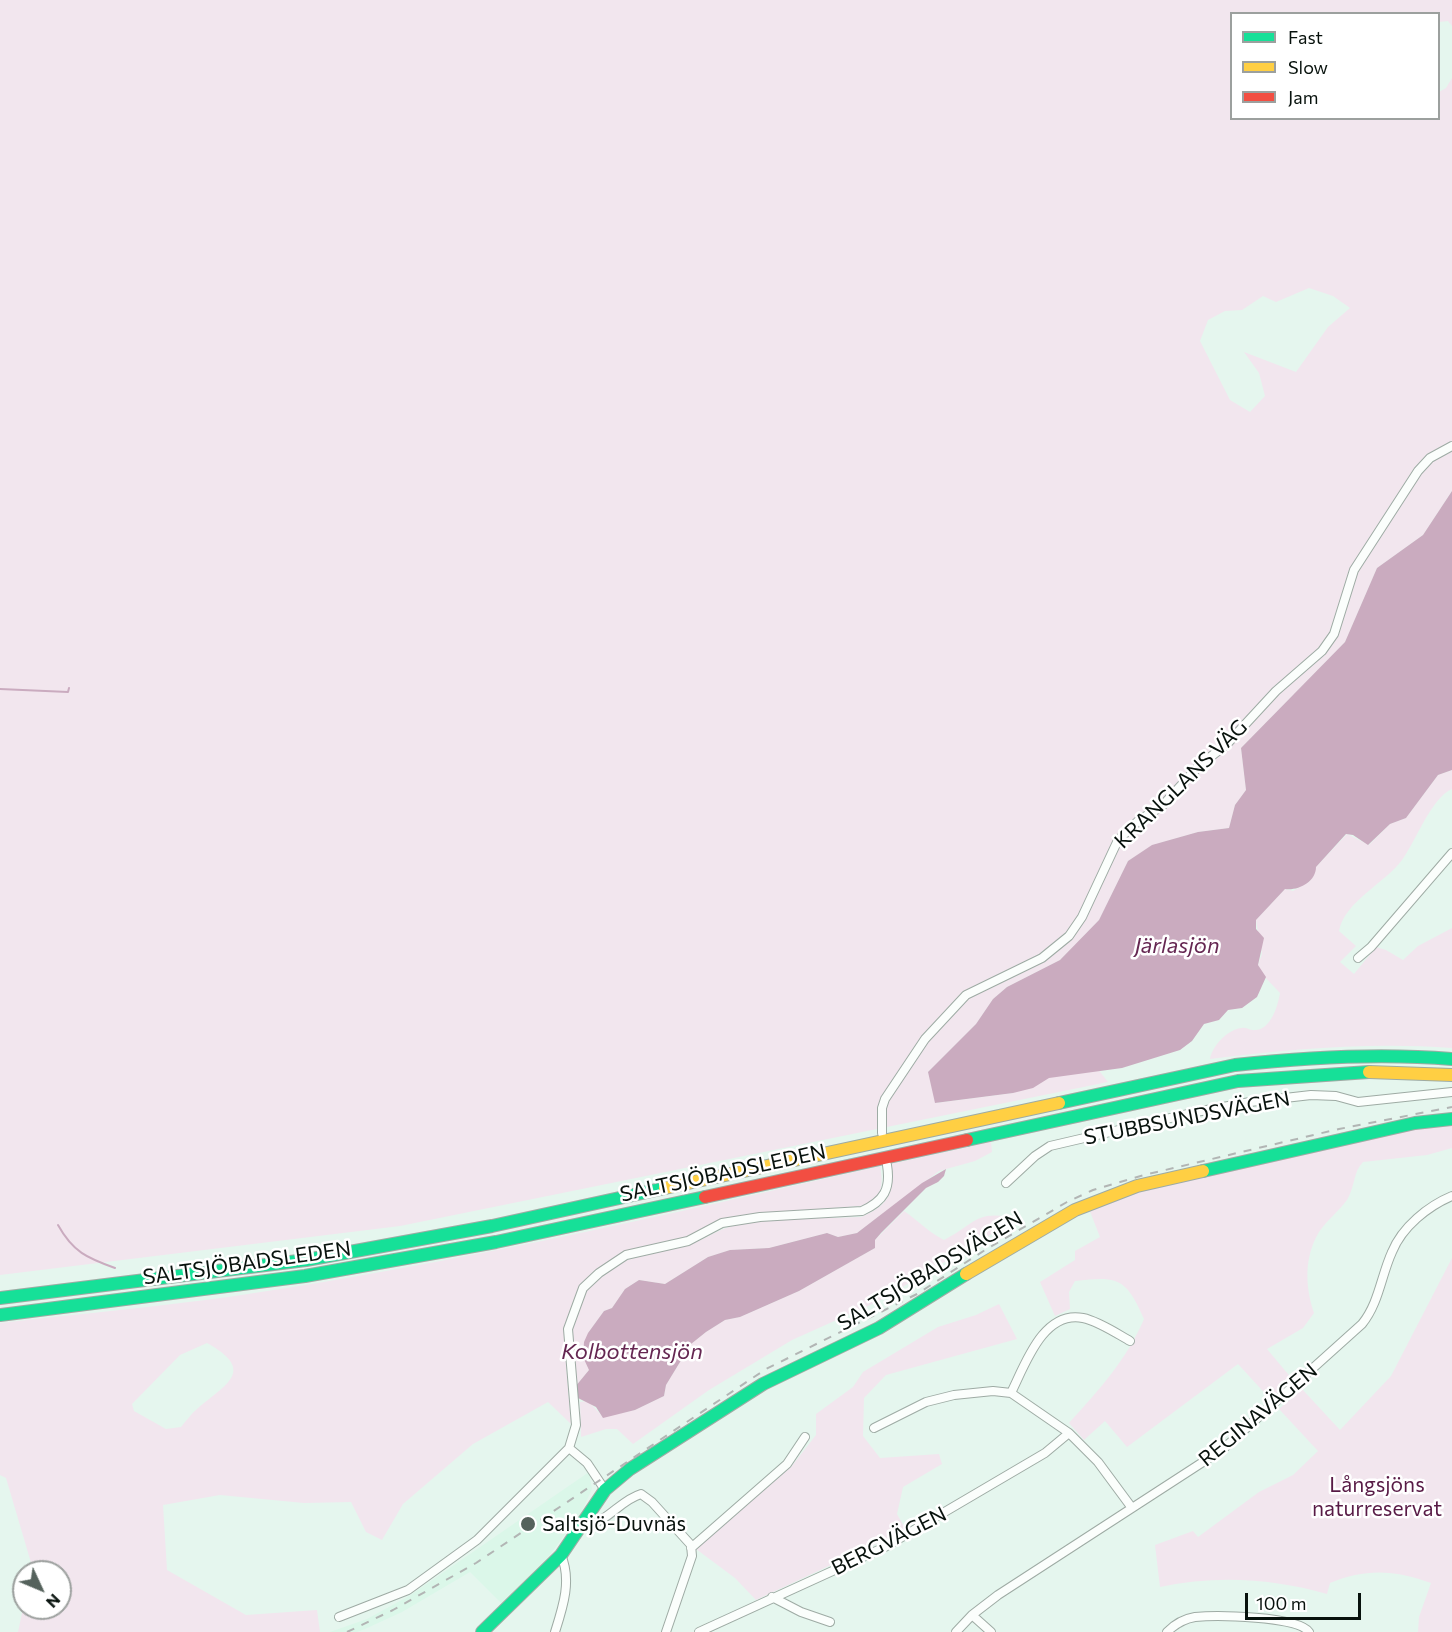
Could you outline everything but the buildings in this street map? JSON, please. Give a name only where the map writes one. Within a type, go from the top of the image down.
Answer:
[{"type":"main road","name":"SALTSJÖBADSLEDEN","points":[[0,1298],[295,1262],[492,1226],[1235,1065],[1299,1057],[1352,1055],[1412,1054],[1452,1059]]},
{"type":"main road","name":"SALTSJÖBADSLEDEN","points":[[0,1315],[305,1276],[496,1242],[1238,1081],[1354,1071],[1452,1075]]},
{"type":"main road","name":"SALTSJÖBADSVÄGEN","points":[[482,1632],[561,1555],[605,1490],[630,1470],[763,1384],[879,1328],[1004,1249],[1075,1210],[1137,1186],[1212,1167],[1415,1123],[1452,1119]]},
{"type":"street","name":"KRANGLANS VÄG","points":[[882,1133],[882,1108],[885,1099],[946,1013],[966,995],[1042,958],[1063,942],[1082,917],[1118,840],[1138,821],[1162,806],[1200,765],[1227,744],[1276,691],[1322,651],[1334,634],[1354,570],[1418,471],[1430,458],[1452,446]]},
{"type":"street","points":[[1358,958],[1371,947],[1452,853]]},
{"type":"street","name":"STUBBSUNDSVÄGEN","points":[[1006,1183],[1050,1146],[1196,1112],[1311,1095],[1336,1096],[1358,1102],[1452,1092]]},
{"type":"street","points":[[339,1617],[408,1590],[477,1540],[569,1448],[576,1425],[568,1329],[583,1288],[599,1273],[626,1255],[688,1241],[722,1223],[760,1217],[862,1211],[875,1205],[885,1195],[890,1183],[887,1165]]},
{"type":"street","name":"REGINAVÄGEN","points":[[956,1632],[972,1615],[998,1595],[1222,1449],[1332,1353],[1372,1311],[1392,1250],[1410,1224],[1440,1201],[1452,1196]]},
{"type":"street","points":[[1011,1393],[1040,1337],[1065,1318],[1084,1318],[1130,1341]]},
{"type":"street","points":[[874,1428],[936,1400],[993,1391],[1011,1393],[1069,1433],[1098,1462],[1132,1508]]},
{"type":"street","name":"BERGVÄGEN","points":[[699,1632],[885,1547],[1046,1453],[1069,1433]]},
{"type":"street","points":[[691,1548],[788,1464],[805,1437]]},
{"type":"street","points":[[569,1448],[586,1463],[605,1490]]},
{"type":"street","points":[[584,1521],[590,1524],[597,1522],[629,1498],[641,1494],[652,1502],[691,1548],[692,1556],[666,1632]]},
{"type":"street","points":[[555,1632],[565,1592],[566,1567],[561,1555]]},
{"type":"street","points":[[772,1597],[801,1612],[830,1622]]},
{"type":"street","points":[[972,1615],[991,1632]]},
{"type":"street","points":[[1167,1632],[1176,1623],[1196,1617],[1240,1617],[1290,1622],[1305,1627],[1309,1632]]},
{"type":"shaded area","points":[[589,1472],[592,1489],[581,1513],[546,1560],[503,1605],[470,1572],[402,1612],[365,1629],[357,1632],[330,1632],[367,1619],[409,1596]]},
{"type":"green space","points":[[0,0],[1452,0],[1452,26],[1448,21],[1440,22],[1440,12],[1230,12],[1230,120],[1440,120],[1440,91],[1446,88],[1452,78],[1452,491],[1423,535],[1377,568],[1345,642],[1241,748],[1246,790],[1235,805],[1229,828],[1198,832],[1153,845],[1128,861],[1099,920],[1060,960],[1007,987],[993,999],[976,1024],[928,1072],[936,1103],[1013,1093],[1069,1066],[1097,1068],[1108,1082],[400,1226],[0,1275]],"holes":[[[1309,288],[1333,296],[1350,308],[1328,327],[1296,372],[1244,352],[1259,373],[1265,396],[1250,412],[1230,400],[1200,341],[1208,320],[1225,311],[1242,310],[1263,296],[1276,302]]]},
{"type":"green space","points":[[1452,770],[1452,789],[1437,801],[1402,860],[1349,911],[1339,931],[1356,946],[1340,962],[1354,974],[1376,947],[1403,960],[1418,946],[1452,928],[1452,1048],[1391,1046],[1331,1048],[1210,1059],[1217,1044],[1231,1031],[1244,1028],[1255,1030],[1265,1026],[1273,1016],[1278,1004],[1280,993],[1261,973],[1258,965],[1262,954],[1256,920],[1285,889],[1293,891],[1310,881],[1316,867],[1347,834],[1369,845],[1390,824],[1406,818],[1438,775]]},
{"type":"green space","points":[[1452,1124],[1452,1148],[1427,1155],[1363,1162],[1360,1166],[1347,1200],[1319,1232],[1311,1251],[1308,1261],[1308,1282],[1314,1313],[1303,1328],[1267,1349],[1293,1380],[1271,1400],[1238,1364],[1127,1447],[1105,1421],[1084,1440],[1069,1423],[1121,1361],[1144,1319],[1138,1305],[1125,1287],[1118,1282],[1101,1279],[1075,1281],[1069,1292],[1070,1309],[1055,1316],[1040,1282],[1075,1260],[1075,1251],[1100,1237],[1089,1209],[1122,1195],[1434,1125]]},
{"type":"green space","points":[[991,1142],[992,1152],[975,1161],[939,1171],[857,1233],[838,1237],[827,1233],[769,1248],[730,1250],[708,1257],[665,1284],[639,1280],[625,1289],[612,1308],[604,1311],[588,1333],[589,1370],[575,1387],[573,1337],[576,1312],[586,1289],[607,1269],[632,1258],[688,1245],[729,1227],[745,1223],[861,1217],[878,1208],[888,1197],[892,1183],[891,1164]]},
{"type":"green space","points":[[880,1166],[882,1180],[880,1191],[868,1203],[861,1206],[760,1213],[688,1237],[624,1252],[582,1285],[572,1305],[566,1328],[565,1352],[571,1424],[548,1402],[473,1444],[403,1504],[382,1540],[366,1532],[351,1502],[304,1503],[220,1495],[163,1505],[167,1570],[246,1615],[317,1610],[320,1632],[18,1632],[21,1620],[72,1620],[72,1560],[30,1560],[6,1478],[0,1475],[0,1323],[206,1300],[316,1283],[478,1254]],"holes":[[[207,1343],[231,1362],[232,1377],[226,1385],[195,1411],[181,1427],[166,1429],[134,1411],[132,1404],[180,1355]]]},
{"type":"green space","points":[[904,1211],[944,1240],[984,1217],[1003,1216],[1017,1219],[879,1301],[792,1340],[709,1390],[633,1444],[617,1429],[606,1429],[581,1437],[580,1402],[588,1401],[603,1417],[635,1410],[664,1396],[666,1385],[691,1344],[706,1332],[725,1320],[740,1317],[799,1291],[875,1248],[875,1240]]},
{"type":"green space","name":"Långsjöns naturreservat","points":[[1452,1258],[1452,1632],[1418,1632],[1419,1617],[1431,1583],[1393,1573],[1368,1573],[1343,1578],[1330,1583],[1327,1594],[1285,1584],[1243,1580],[1202,1581],[1160,1587],[1155,1545],[1193,1531],[1198,1537],[1259,1492],[1293,1475],[1318,1451],[1279,1409],[1302,1389],[1340,1430],[1391,1376]]},
{"type":"green space","points":[[999,1304],[1017,1339],[886,1375],[864,1398],[863,1436],[880,1458],[939,1454],[942,1464],[903,1487],[897,1514],[906,1530],[756,1600],[735,1578],[696,1549],[791,1467],[816,1435],[816,1414],[853,1387],[863,1372],[938,1327],[976,1315]]},
{"type":"water","name":"Järlasjön","points":[[1452,491],[1452,770],[1438,775],[1406,818],[1390,824],[1368,845],[1353,835],[1346,834],[1316,867],[1310,881],[1295,889],[1285,889],[1256,920],[1256,929],[1264,938],[1258,965],[1266,977],[1257,997],[1242,1008],[1228,1010],[1219,1020],[1204,1024],[1192,1041],[1180,1050],[1122,1068],[1049,1078],[1033,1088],[1013,1093],[935,1103],[928,1072],[976,1024],[993,999],[1007,987],[1060,960],[1099,920],[1128,861],[1152,845],[1198,832],[1229,828],[1235,805],[1246,790],[1241,748],[1345,642],[1377,568],[1423,535]]},
{"type":"water","name":"Kolbottensjön","points":[[946,1169],[944,1176],[938,1182],[926,1188],[881,1233],[875,1240],[875,1248],[799,1291],[740,1317],[725,1320],[691,1344],[666,1385],[664,1396],[635,1410],[603,1418],[596,1407],[576,1397],[575,1387],[589,1370],[583,1357],[584,1342],[588,1333],[604,1311],[612,1308],[625,1289],[639,1280],[665,1284],[708,1257],[730,1250],[769,1248],[827,1233],[838,1237],[857,1233],[922,1183]]},
{"type":"waterway","points":[[0,689],[68,692],[69,688]]},
{"type":"waterway","points":[[58,1225],[75,1248],[96,1261],[115,1268]]},
{"type":"railway","points":[[347,1632],[393,1610],[476,1563],[766,1369],[917,1294],[985,1250],[1067,1202],[1093,1190],[1144,1175],[1339,1129],[1452,1107]]},
{"type":"traffic: fast","points":[[1059,1103],[1235,1065],[1344,1057],[1398,1056],[1452,1059]]},
{"type":"traffic: fast","points":[[967,1140],[1238,1081],[1369,1072]]},
{"type":"traffic: fast","points":[[1203,1171],[1415,1123],[1452,1119]]},
{"type":"traffic: fast","points":[[0,1298],[306,1260],[492,1226],[665,1188]]},
{"type":"traffic: fast","points":[[0,1315],[305,1276],[496,1242],[705,1197]]},
{"type":"traffic: fast","points":[[482,1632],[561,1555],[605,1490],[630,1469],[763,1384],[879,1328],[966,1274]]},
{"type":"traffic: slow","points":[[1369,1072],[1452,1075]]},
{"type":"traffic: slow","points":[[665,1188],[1059,1103]]},
{"type":"traffic: slow","points":[[966,1274],[1075,1210],[1137,1186],[1203,1171]]},
{"type":"traffic: jam","points":[[705,1197],[967,1140]]},
{"type":"place","name":"Saltsjö-Duvnäs","points":[[528,1524]]}]
